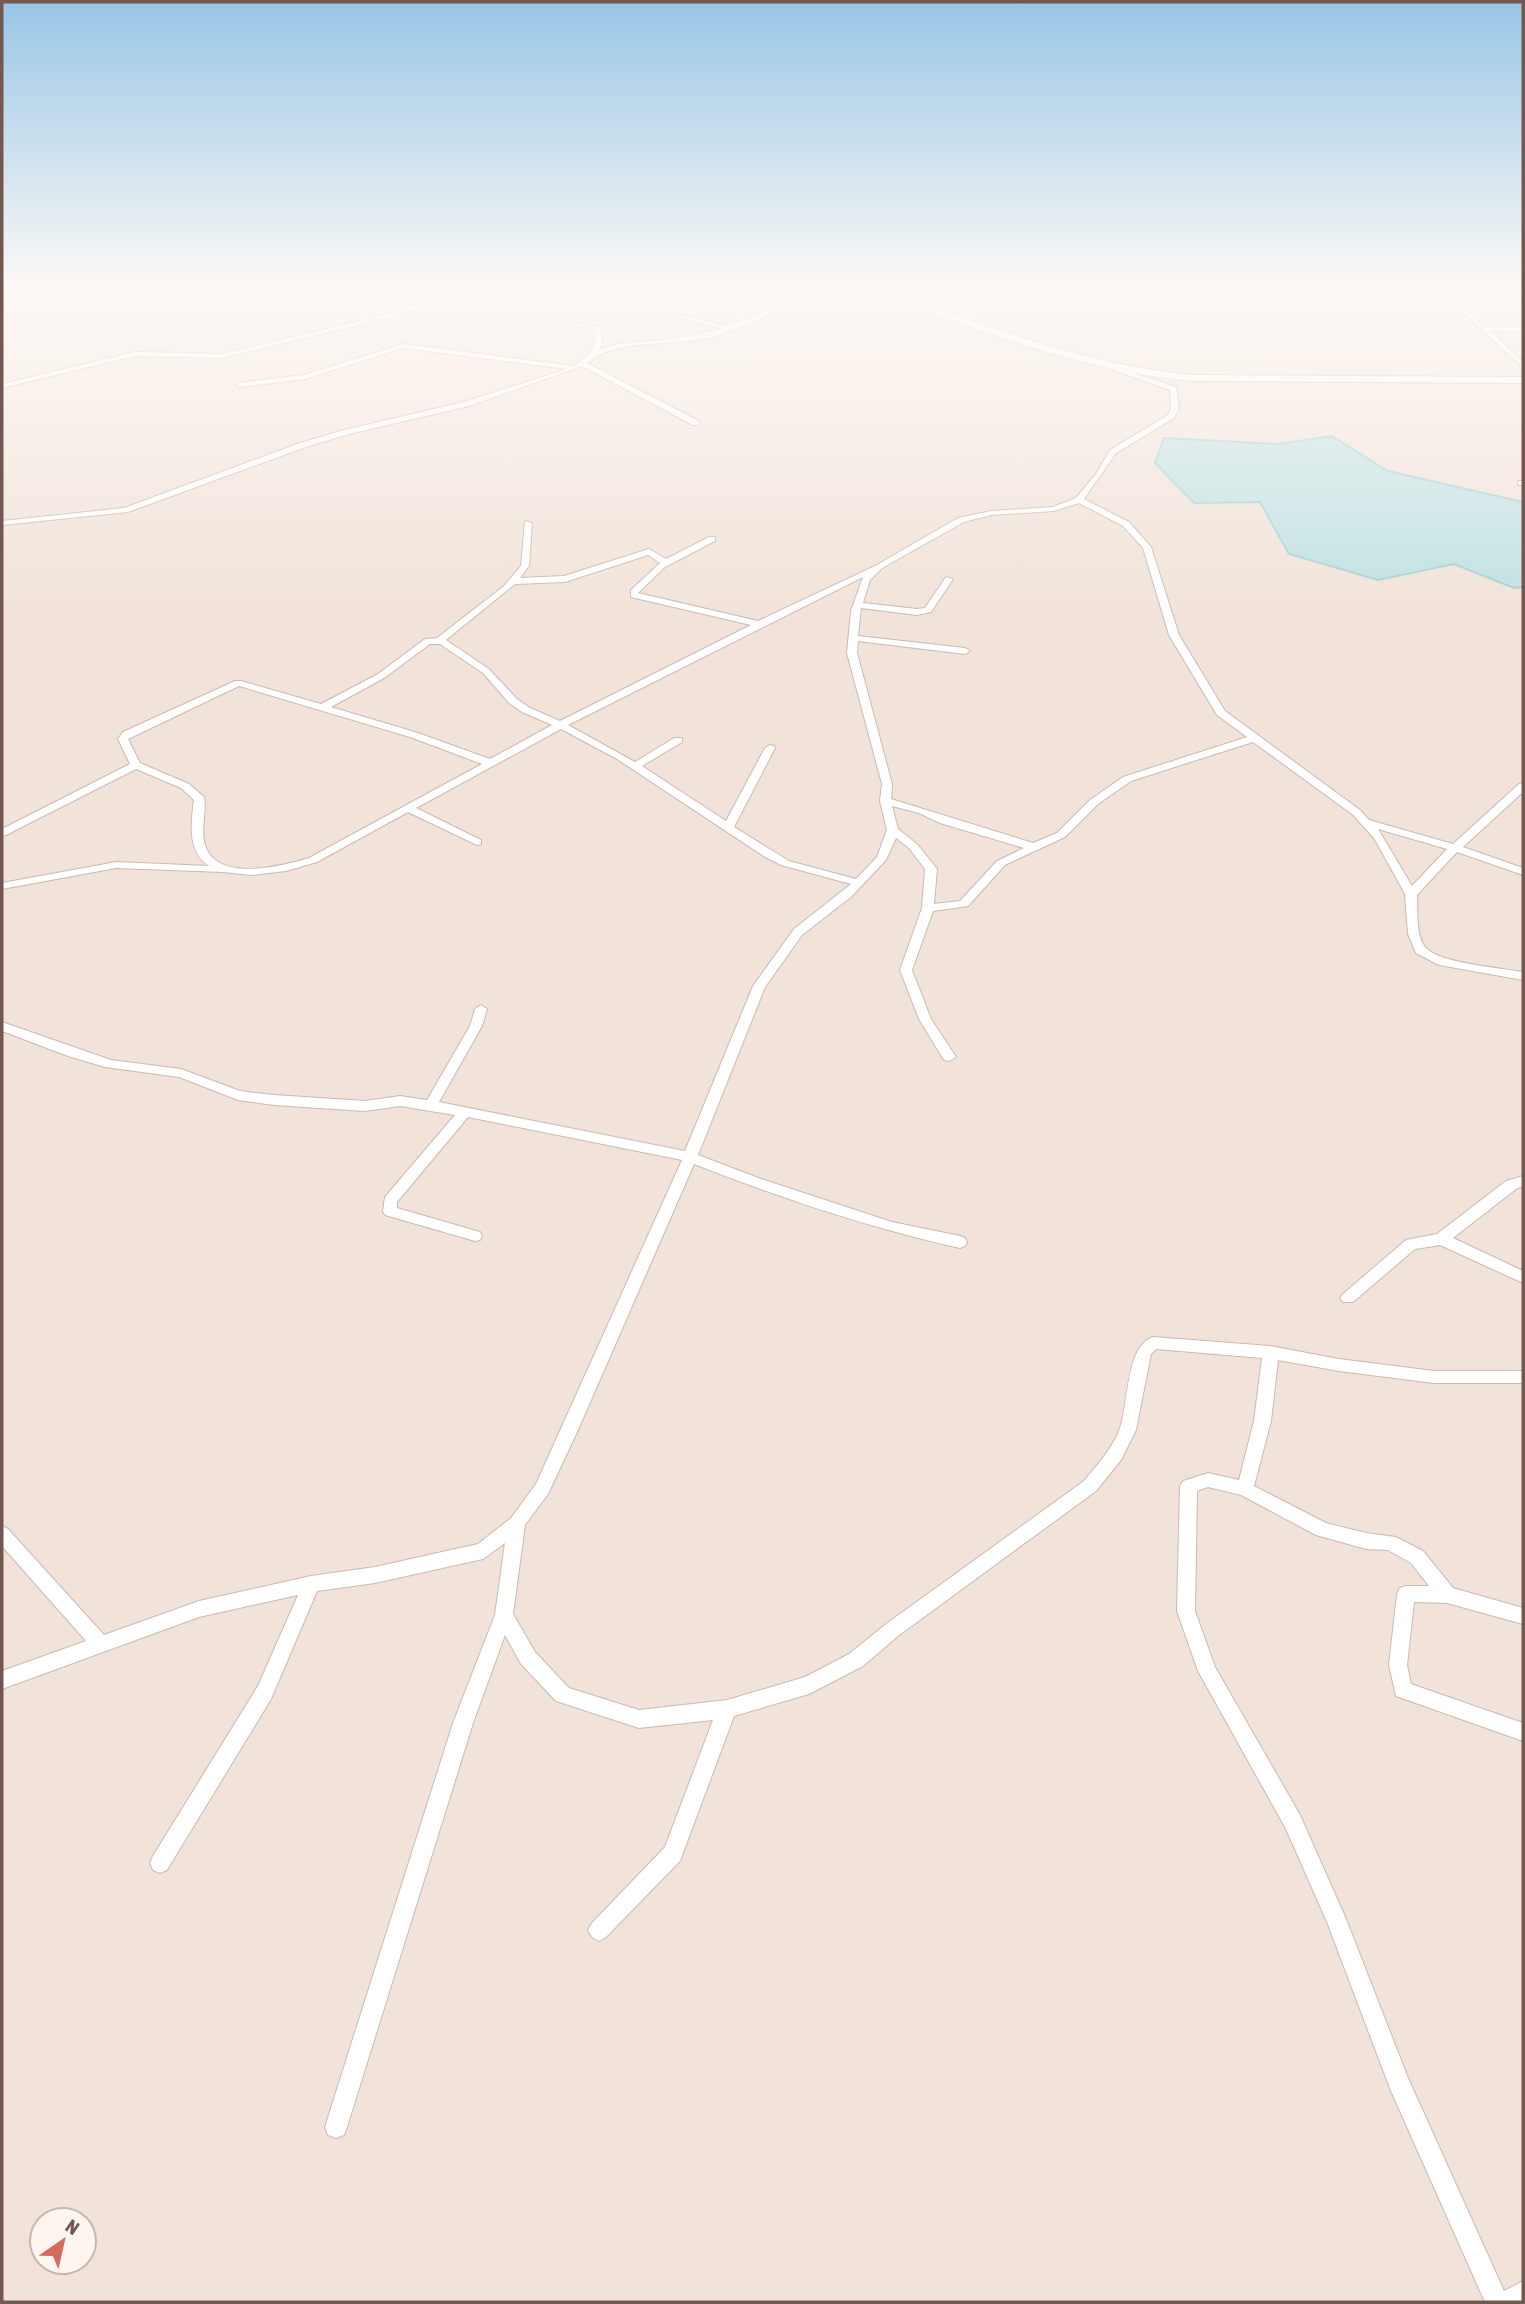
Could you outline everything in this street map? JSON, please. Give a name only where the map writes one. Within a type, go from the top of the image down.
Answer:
[{"type":"street","points":[[2,523],[125,510],[303,445],[486,398]]},
{"type":"street","points":[[644,398],[696,423]]},
{"type":"street","points":[[2,886],[116,865],[267,872],[313,860],[561,725],[878,566],[961,520],[991,513],[1054,509],[1079,500],[1113,452],[1171,416],[1175,408],[1174,398]]},
{"type":"street","points":[[1079,500],[1126,524],[1147,547],[1174,635],[1221,713],[1356,812],[1379,837],[1411,894],[1414,934],[1420,950],[1439,961],[1523,976]]},
{"type":"street","points":[[322,708],[381,676],[428,641],[440,640],[513,581],[526,566],[528,523]]},
{"type":"street","points":[[712,539],[666,563],[646,579],[634,595],[758,624]]},
{"type":"street","points":[[513,581],[565,579],[649,552],[666,563]]},
{"type":"street","points":[[2,1680],[199,1609],[483,1551],[517,1523],[542,1489],[559,1454],[690,1157],[759,986],[798,932],[847,895],[882,859],[892,830],[885,801],[887,784],[852,653],[858,605],[866,579],[878,566]]},
{"type":"street","points":[[858,605],[917,612],[928,610],[949,579]]},
{"type":"street","points":[[853,639],[965,651]]},
{"type":"street","points":[[440,640],[486,671],[513,701],[635,766],[785,863],[859,883]]},
{"type":"street","points":[[240,871],[219,867],[207,860],[200,847],[200,799],[185,786],[136,765],[123,739],[127,734],[230,685],[244,685],[455,748],[490,763]]},
{"type":"street","points":[[928,908],[964,904],[1001,863],[1060,835],[1094,802],[1127,779],[1254,737]]},
{"type":"street","points":[[635,766],[678,740]]},
{"type":"street","points":[[728,827],[770,748]]},
{"type":"street","points":[[2,833],[136,765]]},
{"type":"street","points":[[1411,894],[1455,848],[1523,786]]},
{"type":"street","points":[[885,801],[1034,847]]},
{"type":"street","points":[[408,808],[477,842]]},
{"type":"street","points":[[1364,821],[1523,872]]},
{"type":"street","points":[[892,830],[913,846],[931,869],[928,908],[906,970],[925,1018],[949,1057]]},
{"type":"street","points":[[431,1105],[476,1026],[481,1009]]},
{"type":"street","points":[[2,1026],[73,1053],[110,1063],[181,1073],[238,1095],[365,1106],[400,1101],[431,1105],[690,1157],[756,1183],[891,1227],[960,1242]]},
{"type":"street","points":[[466,1111],[390,1201],[390,1211],[475,1236]]},
{"type":"street","points":[[1348,1298],[1411,1244],[1441,1239],[1511,1185],[1523,1181]]},
{"type":"street","points":[[1441,1239],[1523,1277]]},
{"type":"street","points":[[504,1615],[528,1658],[563,1695],[639,1719],[727,1709],[809,1685],[856,1660],[892,1630],[1090,1486],[1115,1455],[1128,1430],[1144,1351],[1153,1343],[1270,1352],[1339,1365],[1434,1377],[1523,1377]]},
{"type":"street","points":[[1245,1489],[1262,1433],[1268,1397],[1270,1352]]},
{"type":"street","points":[[1447,1595],[1417,1557],[1390,1542],[1366,1541],[1322,1530],[1245,1489],[1208,1480],[1189,1486],[1186,1611],[1206,1671],[1293,1822],[1336,1919],[1399,2082],[1497,2302]]},
{"type":"street","points":[[337,2127],[463,1723],[504,1615],[517,1523]]},
{"type":"street","points":[[2,1534],[101,1644]]},
{"type":"street","points":[[160,1863],[186,1816],[257,1705],[294,1629],[311,1584]]},
{"type":"street","points":[[1523,1616],[1447,1595],[1406,1594],[1398,1665],[1403,1690],[1523,1732]]},
{"type":"street","points":[[599,1930],[673,1854],[727,1709]]},
{"type":"street","points":[[1509,2302],[1523,2293]]},
{"type":"shaded area","points":[[2,398],[1523,398],[1523,2302],[2,2302]]},
{"type":"water","points":[[1332,436],[1388,471],[1523,502],[1523,587],[1514,588],[1454,564],[1378,580],[1289,554],[1260,502],[1194,503],[1155,463],[1164,438],[1278,444]]}]
